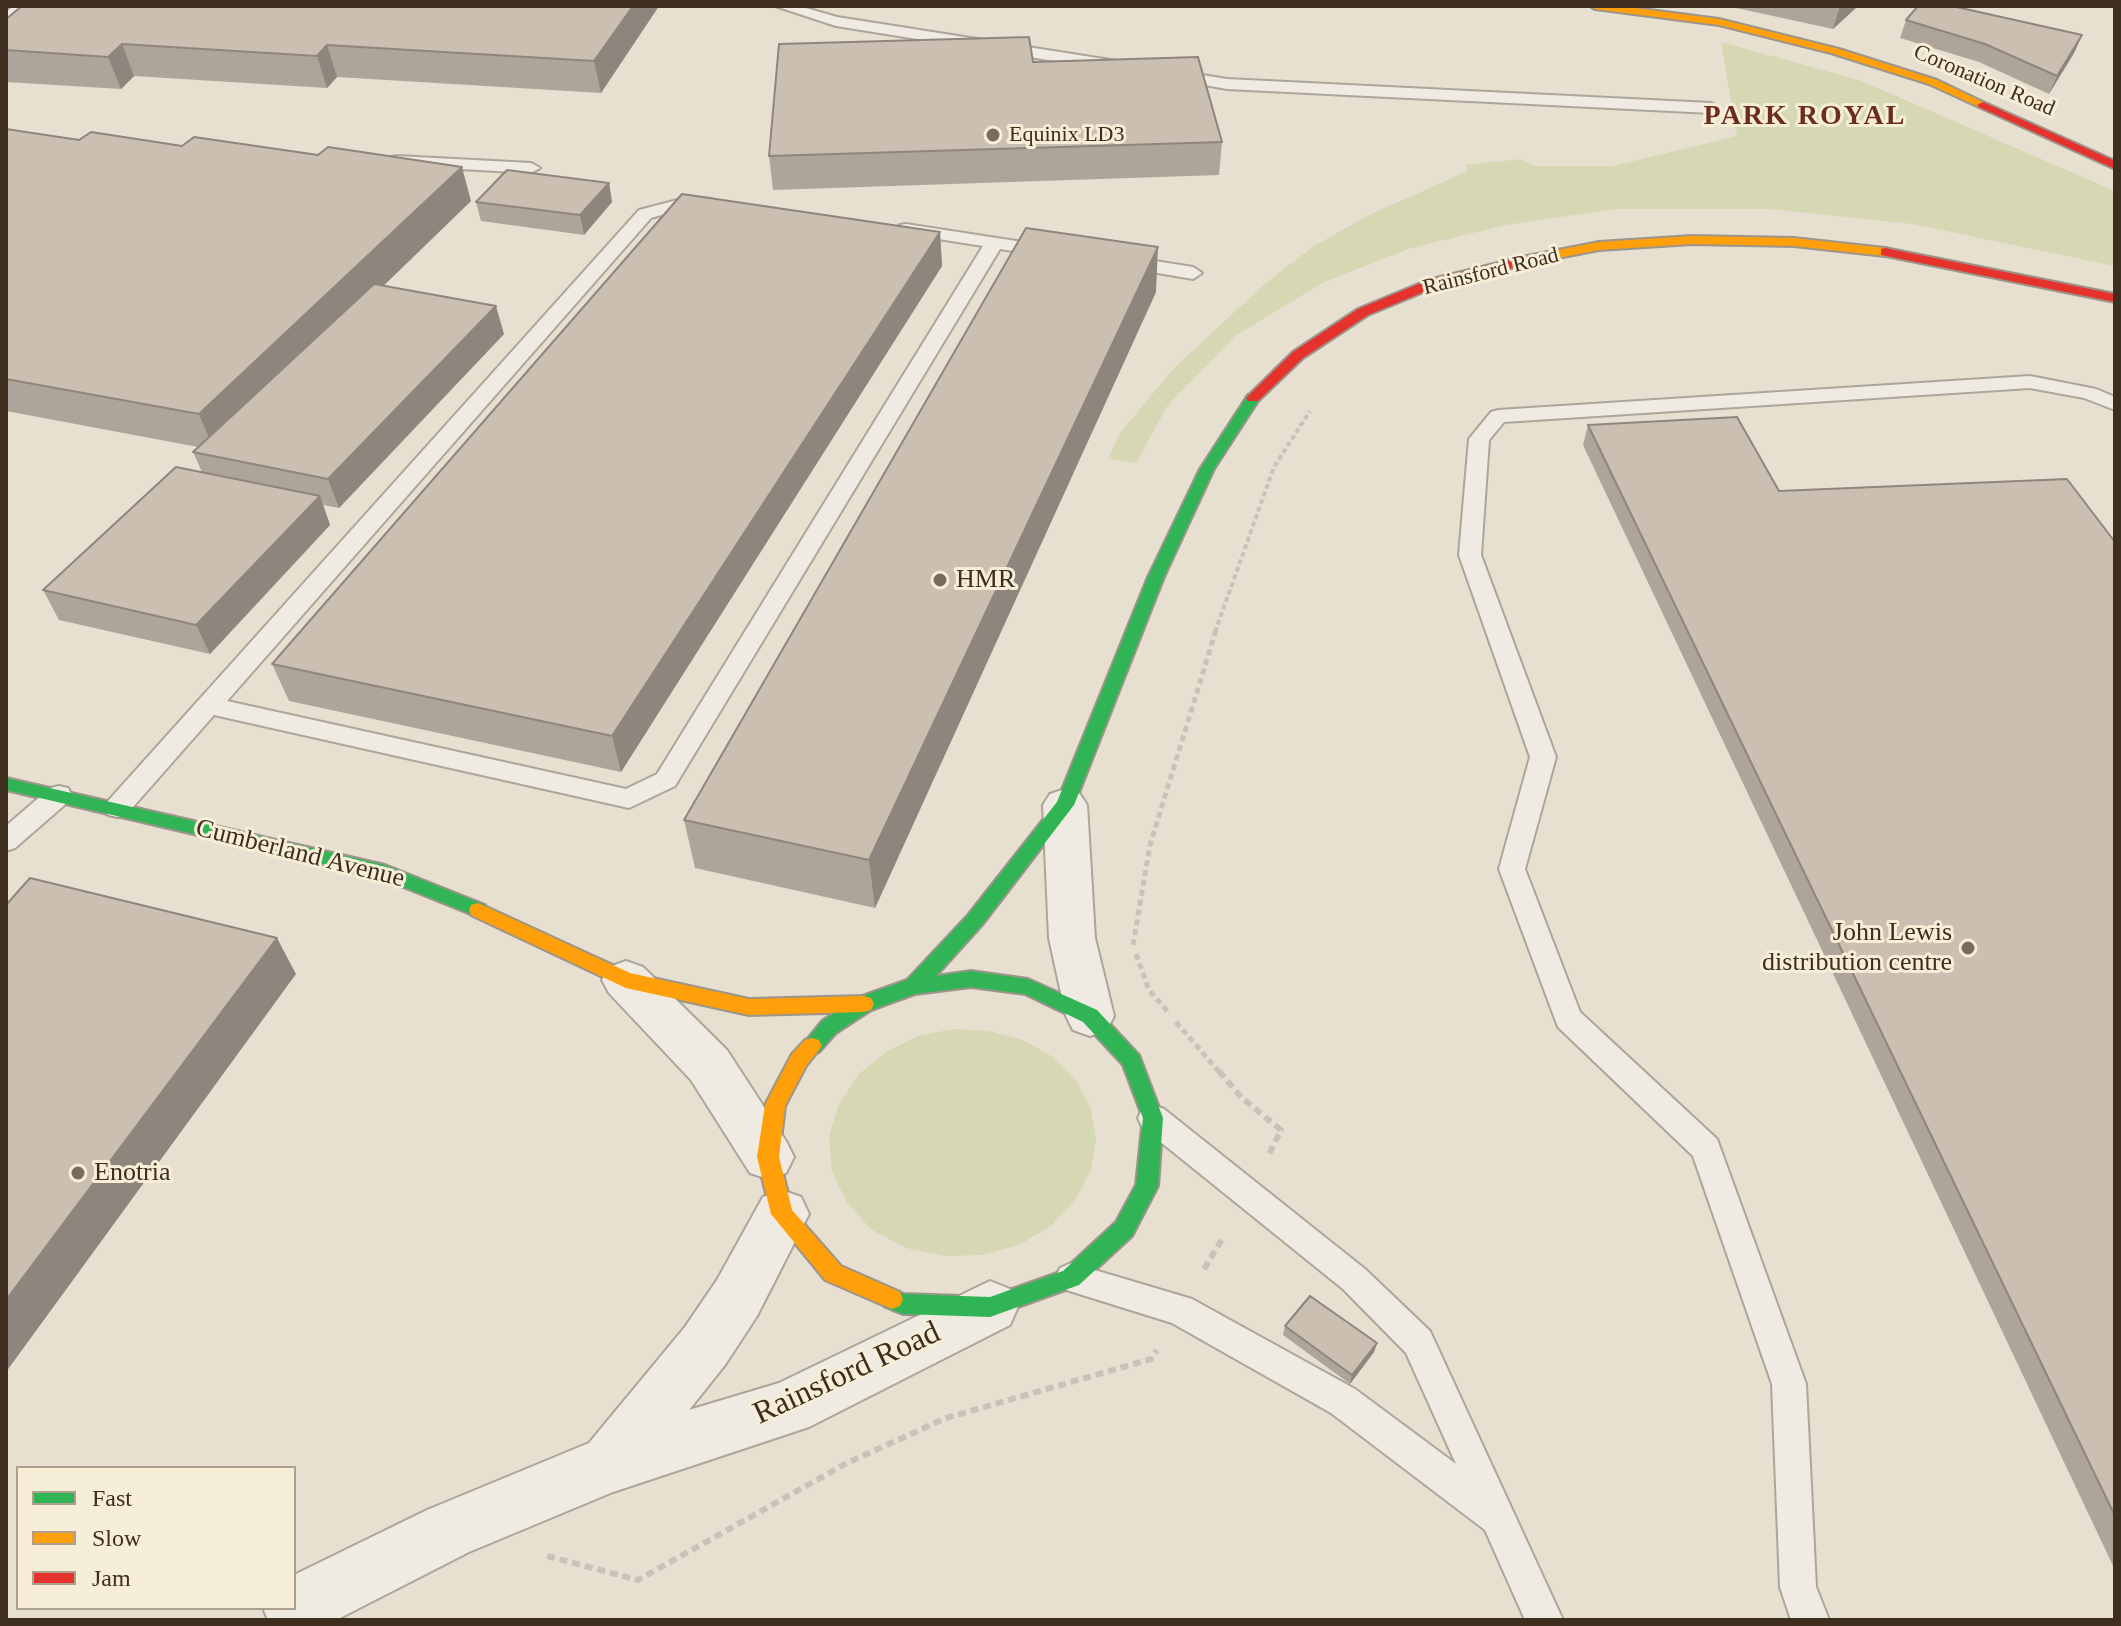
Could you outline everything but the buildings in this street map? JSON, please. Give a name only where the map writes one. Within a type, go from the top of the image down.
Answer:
[{"type":"street","name":"Coronation Road","points":[[1595,6],[1719,22],[1835,51],[1933,82],[2115,165]]},
{"type":"street","name":"Rainsford Road","points":[[914,986],[975,920],[1065,805],[1156,577],[1207,469],[1252,399],[1298,355],[1363,312],[1433,283],[1509,263],[1599,246],[1692,240],[1794,242],[1910,255],[2113,297]]},
{"type":"street","name":"Cumberland Avenue","points":[[6,784],[385,872],[457,900],[626,980],[749,1007],[864,1004]]},
{"type":"street","name":"Rainsford Road","points":[[1065,805],[1072,938],[1090,1016]]},
{"type":"street","points":[[971,979],[1028,987],[1090,1016],[1132,1061],[1153,1118],[1147,1186],[1124,1229],[1071,1278],[990,1307],[903,1304],[833,1273],[782,1214],[768,1157],[775,1105],[799,1060],[829,1027],[864,1004],[914,986],[971,979]]},
{"type":"street","name":"Cumberland Avenue","points":[[626,980],[709,1065],[768,1157]]},
{"type":"street","name":"Rainsford Road","points":[[610,1464],[705,1346],[737,1298],[782,1214]]},
{"type":"street","name":"Rainsford Road","points":[[296,1607],[448,1531],[610,1464],[789,1407],[990,1307]]},
{"type":"street","name":"Rainsford Road","points":[[270,1620],[290,1610]]},
{"type":"lane","points":[[6,19],[23,6]]},
{"type":"lane","points":[[782,6],[836,21],[1227,84],[1711,108]]},
{"type":"lane","points":[[378,159],[531,168]]},
{"type":"lane","points":[[117,808],[645,214],[689,202],[728,203]]},
{"type":"lane","points":[[884,226],[1071,254]]},
{"type":"lane","points":[[208,705],[629,799],[666,780],[995,242]]},
{"type":"lane","points":[[1101,259],[1193,273]]},
{"type":"lane","points":[[1810,1620],[1798,1587],[1789,1384],[1706,1148],[1568,1019],[1512,869],[1543,757],[1470,555],[1479,439],[1498,416],[2030,382],[2089,393],[2115,404]]},
{"type":"lane","points":[[6,841],[59,795]]},
{"type":"lane","points":[[1153,1118],[1354,1279],[1418,1342],[1544,1620]]},
{"type":"lane","points":[[1071,1278],[1180,1310],[1343,1401],[1500,1519]]},
{"type":"path","points":[[536,1553],[638,1580],[847,1463],[946,1418],[1151,1359],[1248,1195],[1281,1130]]},
{"type":"green space","points":[[1721,42],[1859,80],[2115,191],[2115,266],[1912,224],[1770,209],[1615,209],[1506,225],[1411,248],[1324,282],[1237,335],[1168,405],[1136,463],[1108,459],[1120,433],[1174,368],[1267,282],[1314,246],[1369,215],[1468,171],[1466,165],[1521,159],[1534,166],[1613,166],[1737,136]]},
{"type":"green space","points":[[953,1029],[989,1031],[1023,1040],[1053,1057],[1076,1080],[1091,1109],[1096,1139],[1091,1170],[1075,1200],[1051,1226],[1019,1245],[982,1255],[944,1256],[906,1248],[872,1230],[847,1203],[832,1171],[829,1137],[839,1104],[859,1074],[886,1052],[918,1036]]},
{"type":"traffic: fast","points":[[914,986],[975,920],[1065,805],[1156,577],[1207,469],[1253,398]]},
{"type":"traffic: fast","points":[[6,784],[385,872],[478,910]]},
{"type":"traffic: fast","points":[[892,1299],[903,1304],[990,1307],[1071,1278],[1124,1229],[1147,1186],[1153,1118],[1132,1061],[1090,1016],[1028,987],[971,979]]},
{"type":"traffic: fast","points":[[812,1046],[829,1027],[864,1004],[914,986],[971,979]]},
{"type":"traffic: slow","points":[[1595,6],[1719,22],[1835,51],[1933,82],[1983,105]]},
{"type":"traffic: slow","points":[[1527,260],[1599,246],[1692,240],[1794,242],[1885,252]]},
{"type":"traffic: slow","points":[[478,910],[626,980],[749,1007],[864,1004]]},
{"type":"traffic: slow","points":[[812,1046],[799,1060],[775,1105],[768,1157],[782,1214],[833,1273],[892,1299]]},
{"type":"traffic: jam","points":[[1983,105],[2115,165]]},
{"type":"traffic: jam","points":[[1885,252],[2115,298]]},
{"type":"traffic: jam","points":[[1253,398],[1298,355],[1363,312],[1433,283],[1527,260]]},
{"type":"place","name":"Equinix LD3","points":[[993,135]]},
{"type":"place","name":"HMR","points":[[940,580]]},
{"type":"place","name":"John Lewis distribution centre","points":[[1968,948]]},
{"type":"place","name":"Enotria","points":[[78,1173]]},
{"type":"district","name":"PARK ROYAL","points":[[1805,117]]}]
